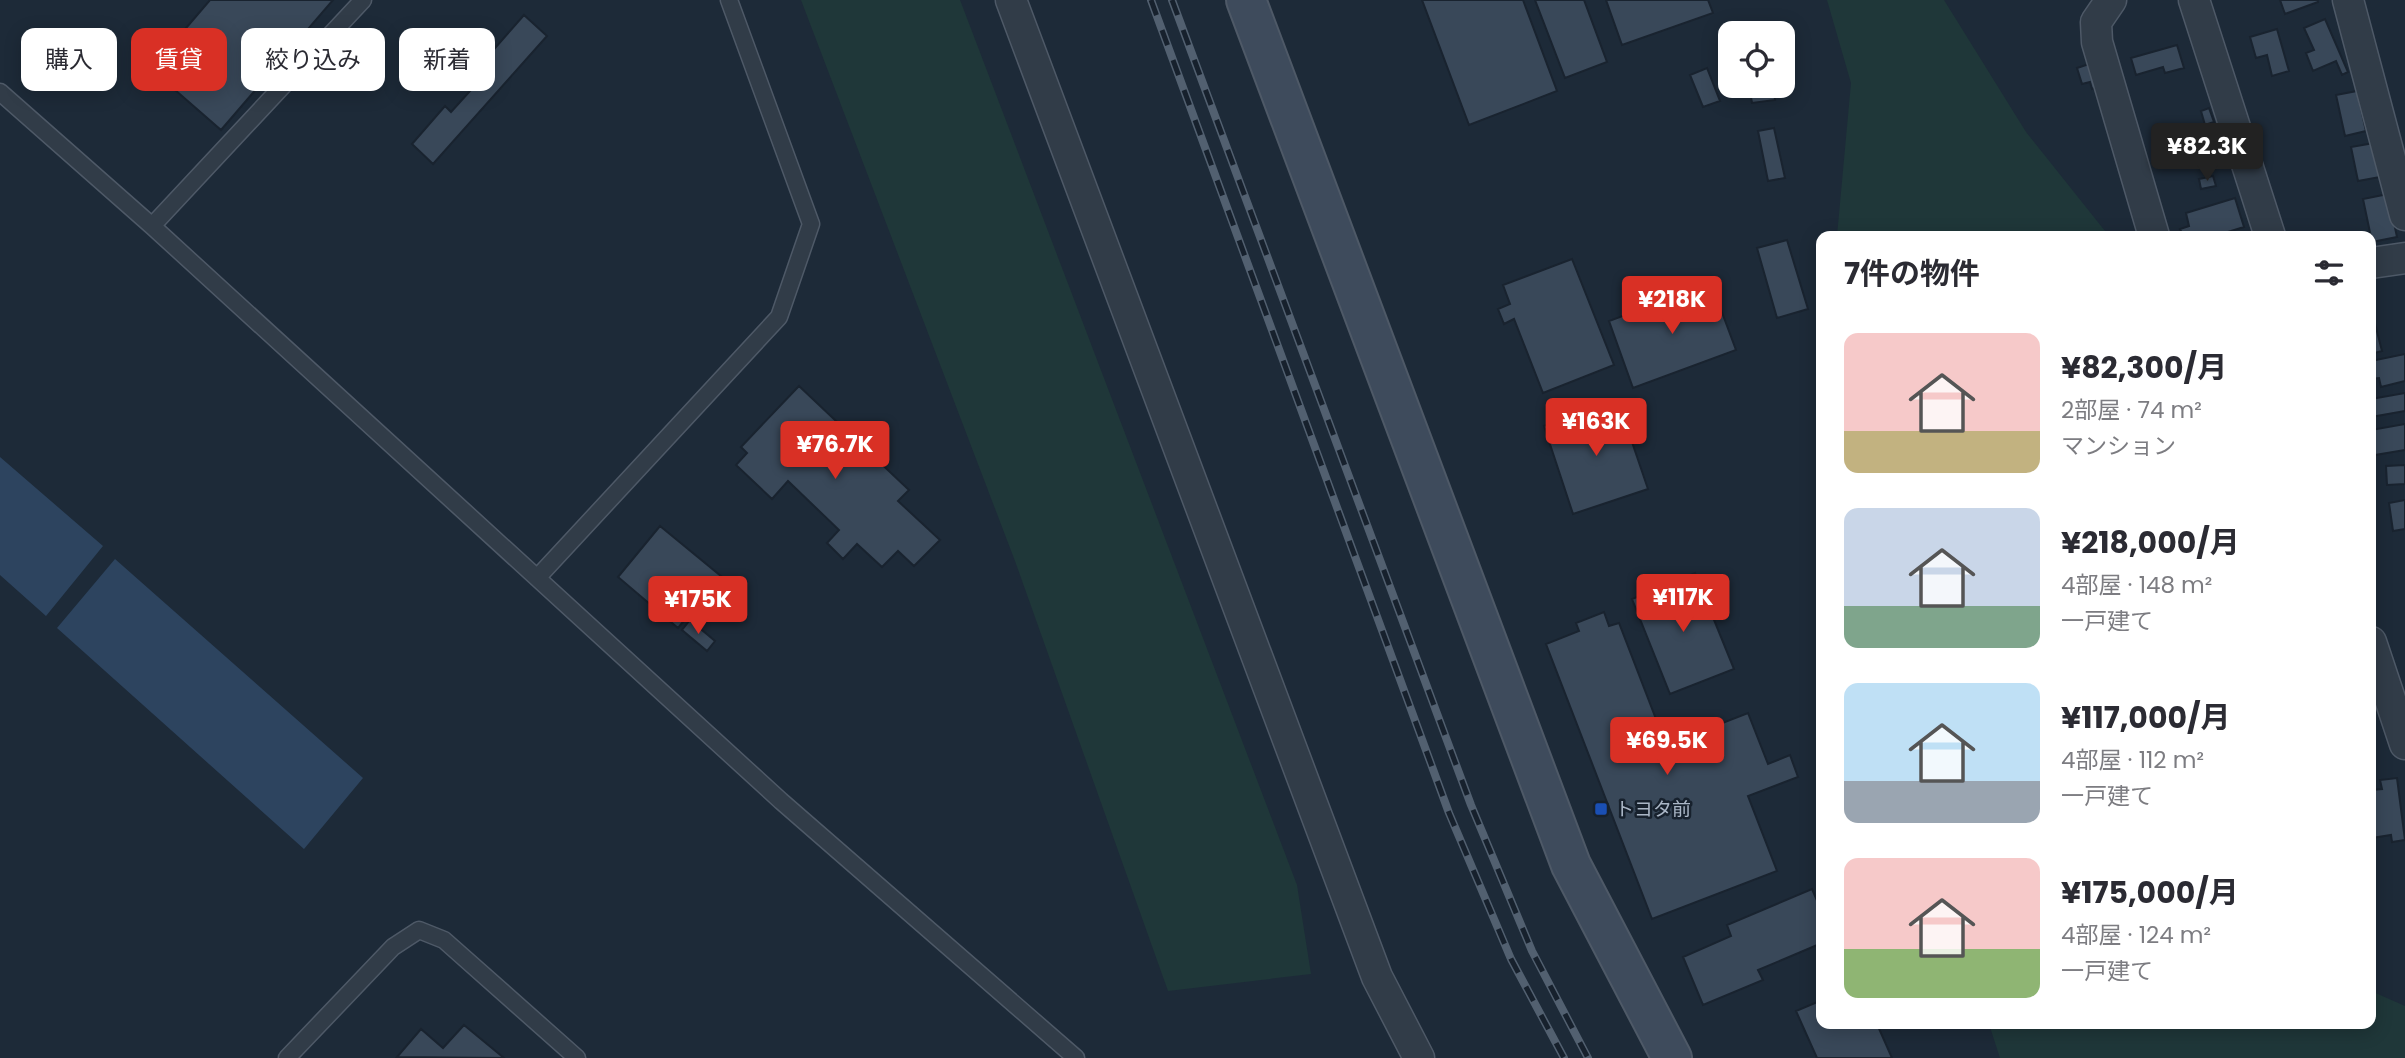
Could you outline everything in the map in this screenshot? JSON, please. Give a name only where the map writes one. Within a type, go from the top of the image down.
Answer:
[{"type":"street","points":[[1011,0],[1377,977],[1419,1058]]},
{"type":"street","points":[[1246,0],[1571,865],[1672,1058]]},
{"type":"street","points":[[2111,0],[2096,22],[2097,41],[2153,231]]},
{"type":"street","points":[[2194,0],[2268,231]]},
{"type":"street","points":[[2348,0],[2405,215]]},
{"type":"street","points":[[2376,262],[2405,258]]},
{"type":"street","points":[[2376,657],[2405,744]]},
{"type":"lane","points":[[152,226],[363,0]]},
{"type":"lane","points":[[537,578],[779,317],[811,224],[729,0]]},
{"type":"lane","points":[[0,92],[152,226],[781,801],[1076,1058]]},
{"type":"lane","points":[[287,1058],[393,947],[419,930],[444,940],[578,1058]]},
{"type":"green space","points":[[801,0],[960,0],[1297,885],[1311,974],[1168,991],[1015,561]]},
{"type":"green space","points":[[1827,0],[1944,0],[2026,132],[2105,231],[1837,231],[1851,83]]},
{"type":"green space","points":[[2376,993],[2405,1006],[2405,1058],[2000,1058],[1991,1029],[2376,1029]]},
{"type":"water","points":[[0,457],[103,546],[46,616],[0,575]]},
{"type":"water","points":[[115,559],[363,778],[304,849],[57,628]]},
{"type":"building","points":[[210,0],[333,0],[309,28],[241,28],[241,91],[255,91],[221,130],[176,91],[227,91],[227,28],[186,28]]},
{"type":"building","points":[[1422,0],[1523,0],[1557,91],[1469,125]]},
{"type":"building","points":[[1535,0],[1584,0],[1607,62],[1565,78]]},
{"type":"building","points":[[1606,0],[1708,0],[1713,13],[1622,45]]},
{"type":"building","points":[[2280,0],[2318,0],[2318,2],[2285,14]]},
{"type":"building","points":[[524,15],[547,36],[433,164],[412,144],[445,106],[451,112],[470,91],[495,91],[495,48]]},
{"type":"building","points":[[2325,19],[2348,72],[2342,75],[2336,61],[2313,71],[2306,53],[2314,50],[2304,28]]},
{"type":"building","points":[[2277,29],[2289,71],[2272,76],[2267,55],[2256,58],[2250,37]]},
{"type":"building","points":[[2177,45],[2184,68],[2165,73],[2163,67],[2136,75],[2131,58]]},
{"type":"building","points":[[2095,62],[2103,86],[2092,89],[2090,82],[2082,84],[2077,68]]},
{"type":"building","points":[[1707,68],[1720,101],[1703,107],[1690,75]]},
{"type":"building","points":[[2357,91],[2366,131],[2345,136],[2336,95]]},
{"type":"building","points":[[1751,98],[1775,98],[1775,100],[1752,103]]},
{"type":"building","points":[[2209,108],[2214,122],[2205,125],[2201,111]]},
{"type":"building","points":[[1774,128],[1785,178],[1768,181],[1758,131]]},
{"type":"building","points":[[2374,143],[2380,177],[2358,181],[2351,147]]},
{"type":"building","points":[[2213,176],[2216,186],[2201,189],[2199,179]]},
{"type":"building","points":[[2388,194],[2397,237],[2376,241],[2376,231],[2370,231],[2363,199]]},
{"type":"building","points":[[2235,198],[2244,227],[2231,231],[2181,231],[2180,229],[2189,226],[2186,213]]},
{"type":"building","points":[[1787,240],[1808,309],[1777,318],[1757,248]]},
{"type":"building","points":[[1572,259],[1614,365],[1543,393],[1514,319],[1504,324],[1498,309],[1510,304],[1503,285]]},
{"type":"building","points":[[1711,283],[1736,350],[1633,388],[1609,321]]},
{"type":"building","points":[[2376,328],[2382,351],[2376,353]]},
{"type":"building","points":[[2405,354],[2405,381],[2381,387],[2379,378],[2376,378],[2376,360]]},
{"type":"building","points":[[799,386],[909,490],[898,501],[940,540],[914,566],[898,551],[882,567],[857,544],[843,559],[827,543],[839,530],[788,481],[772,499],[736,465],[747,453],[741,447]]},
{"type":"building","points":[[2405,393],[2405,411],[2376,416],[2376,398]]},
{"type":"building","points":[[1618,401],[1648,489],[1573,514],[1544,426]]},
{"type":"building","points":[[2405,424],[2405,450],[2376,455],[2376,429]]},
{"type":"building","points":[[2405,465],[2405,484],[2387,485],[2386,466]]},
{"type":"building","points":[[2405,500],[2405,529],[2393,531],[2389,503]]},
{"type":"building","points":[[660,526],[733,586],[712,611],[700,601],[678,628],[618,577]]},
{"type":"building","points":[[1695,573],[1734,669],[1670,694],[1632,599]]},
{"type":"building","points":[[1604,612],[1609,626],[1619,623],[1666,745],[1748,713],[1768,764],[1790,755],[1798,777],[1748,796],[1777,871],[1652,919],[1546,644],[1579,631],[1576,623]]},
{"type":"building","points":[[690,620],[715,641],[707,651],[682,630]]},
{"type":"building","points":[[2397,778],[2405,840],[2392,842],[2391,835],[2376,837],[2376,790],[2382,789],[2380,780]]},
{"type":"building","points":[[1812,889],[1816,898],[1816,946],[1758,970],[1763,980],[1703,1005],[1683,957],[1731,936],[1727,925]]},
{"type":"building","points":[[1816,1003],[1816,1029],[1879,1029],[1892,1058],[1817,1058],[1796,1011]]},
{"type":"building","points":[[464,1025],[504,1058],[397,1057],[421,1029],[443,1048]]},
{"type":"railway","points":[[1151,0],[1449,813],[1511,959],[1564,1058]]},
{"type":"railway","points":[[1172,0],[1471,805],[1532,951],[1588,1058]]},
{"type":"place","name":"トヨタ前","points":[[1601,809]]}]
